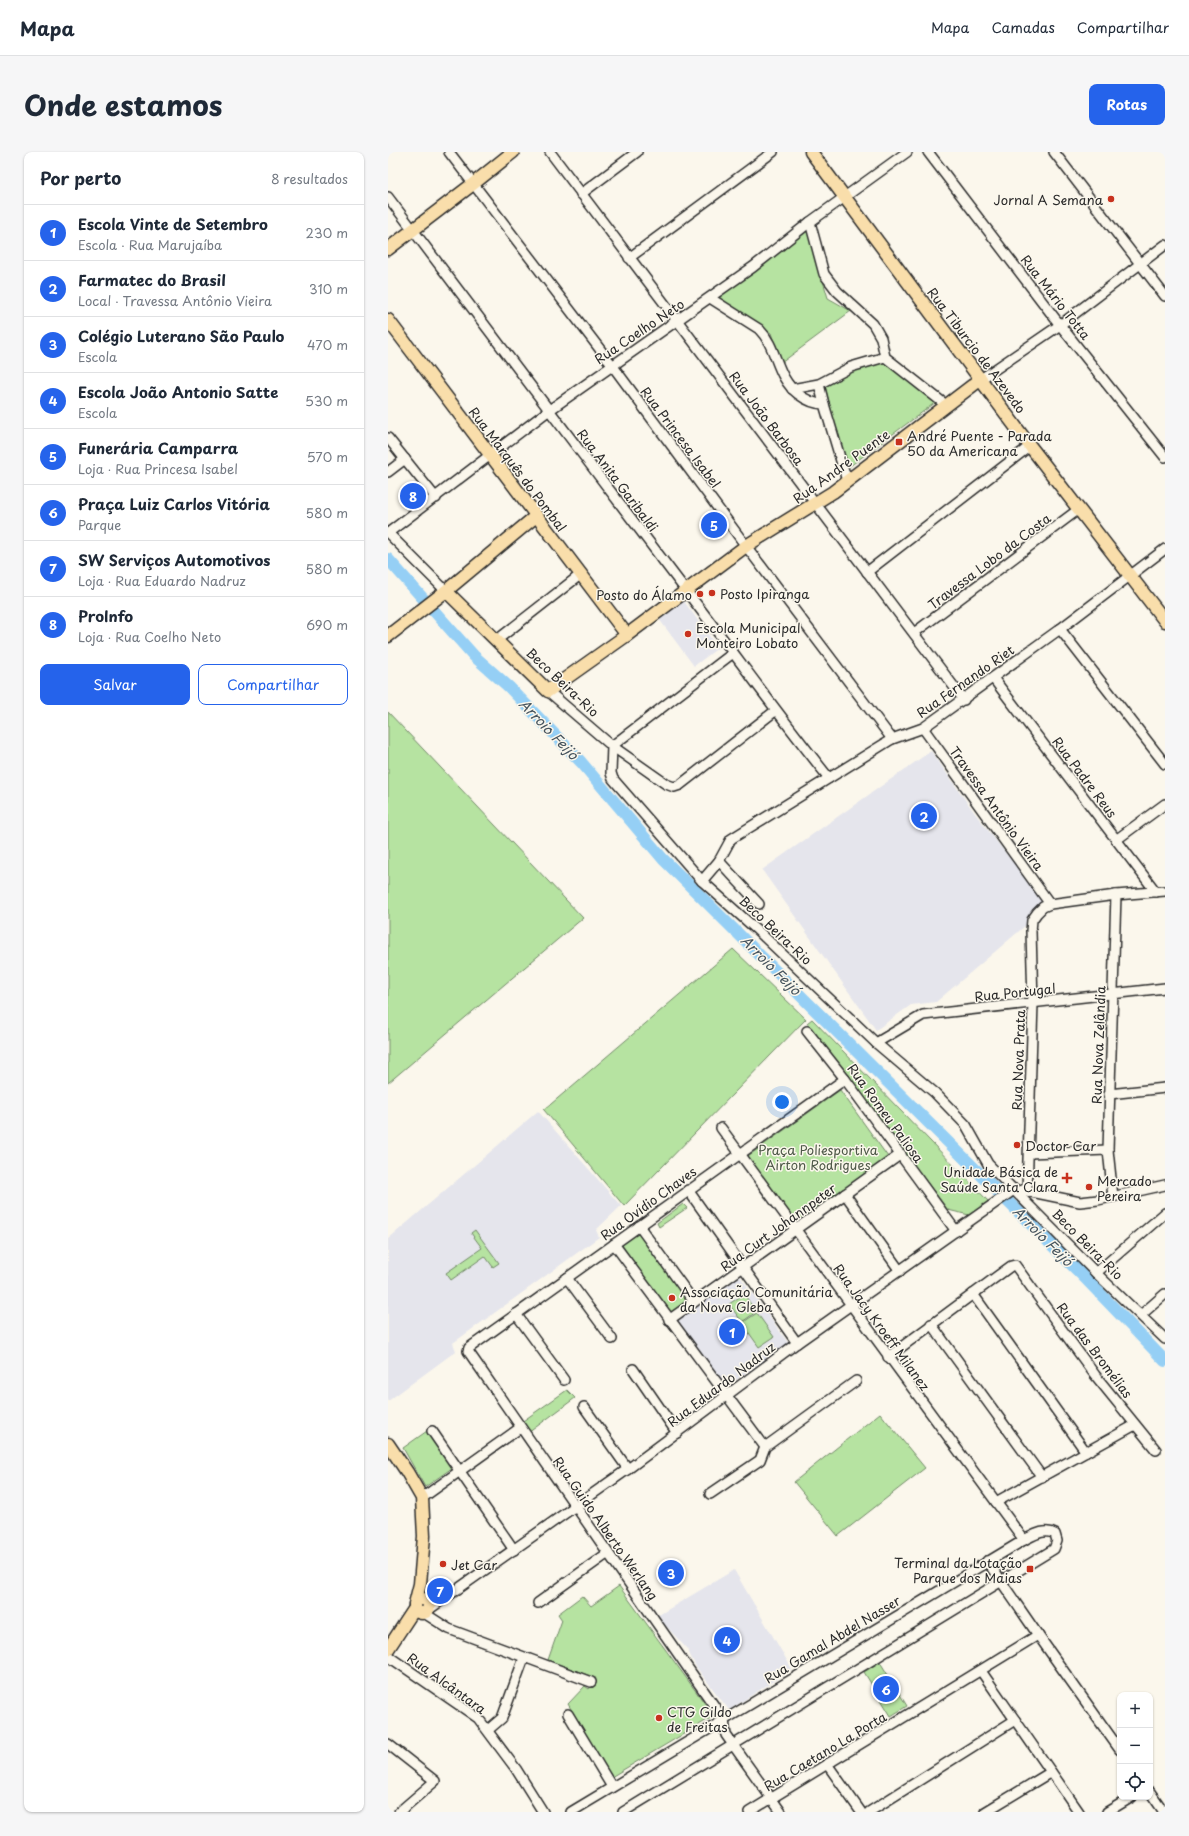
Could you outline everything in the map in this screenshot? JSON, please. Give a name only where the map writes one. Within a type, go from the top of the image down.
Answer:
[{"type":"main road","points":[[388,249],[512,152]]},
{"type":"main road","name":"Rua Tiburcio de Azevedo","points":[[811,152],[1030,446],[1165,621]]},
{"type":"main road","name":"Rua Marquês do Pombal","points":[[388,320],[627,635]]},
{"type":"main road","name":"Rua André Puente","points":[[548,691],[627,635],[746,546],[816,503],[847,481],[981,379]]},
{"type":"main road","points":[[388,636],[446,591],[536,516]]},
{"type":"main road","name":"Beco Beira-Rio","points":[[446,591],[548,691]]},
{"type":"main road","points":[[388,1444],[422,1498],[424,1536],[420,1584],[422,1607],[388,1649]]},
{"type":"street","name":"Rua Princesa Isabel","points":[[449,152],[612,365],[746,546],[892,739]]},
{"type":"street","name":"Rua João Barbosa","points":[[550,152],[964,700]]},
{"type":"street","points":[[581,194],[637,152]]},
{"type":"street","points":[[629,258],[773,152]]},
{"type":"street","name":"Rua Coelho Neto","points":[[388,533],[436,498],[548,411],[710,298],[845,196],[907,152]]},
{"type":"street","name":"Rua Mário Totta","points":[[928,152],[1060,325],[1165,457]]},
{"type":"street","points":[[1054,152],[1165,296]]},
{"type":"street","name":"Rua Anita Garibaldi","points":[[388,197],[548,411],[686,590],[775,711],[828,778]]},
{"type":"street","points":[[810,222],[824,274],[837,291],[873,324],[881,338],[885,357],[946,405]]},
{"type":"street","name":"Rua André Puente","points":[[981,379],[1060,325],[1165,244]]},
{"type":"street","points":[[710,298],[759,329],[765,335],[782,377],[792,389],[804,398],[817,404],[824,404]]},
{"type":"street","points":[[792,389],[818,384],[851,367],[885,357]]},
{"type":"street","points":[[818,384],[847,481]]},
{"type":"street","points":[[388,438],[436,498]]},
{"type":"street","points":[[867,572],[1030,446]]},
{"type":"street","points":[[388,472],[405,459]]},
{"type":"street","name":"Travessa Lobo da Costa","points":[[914,634],[1079,509]]},
{"type":"street","name":"Beco Beira-Rio","points":[[388,533],[446,591]]},
{"type":"street","name":"Rua Fernando Riet","points":[[702,881],[719,861],[731,839],[892,739],[923,728],[994,678],[1165,549]]},
{"type":"street","points":[[497,640],[580,575]]},
{"type":"street","points":[[1060,629],[1165,764]]},
{"type":"street","points":[[733,653],[612,746],[666,784],[674,787],[680,785],[775,711]]},
{"type":"street","name":"Rua Padre Reus","points":[[994,678],[1116,840],[1160,891]]},
{"type":"street","name":"Beco Beira-Rio","points":[[548,691],[612,746],[611,773],[613,779],[702,881],[757,930],[876,1043],[935,1093],[966,1125],[988,1164],[1013,1191],[1165,1339]]},
{"type":"street","name":"Travessa Antônio Vieira","points":[[923,728],[1050,904]]},
{"type":"street","points":[[1116,840],[1165,804]]},
{"type":"street","points":[[719,861],[759,904]]},
{"type":"street","points":[[1050,904],[1116,894],[1160,891]]},
{"type":"street","name":"Rua Nova Zelândia","points":[[1113,1197],[1108,1150],[1116,894]]},
{"type":"street","name":"Rua Nova Prata","points":[[1027,1191],[1033,1003],[1031,931],[1032,920],[1037,912],[1050,904]]},
{"type":"street","name":"Rua Portugal","points":[[876,1043],[923,1015],[1165,988]]},
{"type":"street","name":"Rua Romeu Paliosa","points":[[807,1031],[901,1154],[956,1231]]},
{"type":"street","name":"Rua Ovídio Chaves","points":[[468,1350],[688,1190],[845,1079]]},
{"type":"street","points":[[1109,1094],[1165,1088]]},
{"type":"street","name":"Rua Jacy Kroeff Milanez","points":[[721,1128],[888,1358],[1024,1540]]},
{"type":"street","points":[[1029,1153],[1108,1150]]},
{"type":"street","name":"Rua Curt Johannpeter","points":[[669,1320],[901,1154]]},
{"type":"street","points":[[1013,1191],[1027,1191],[1080,1202],[1113,1197],[1165,1185]]},
{"type":"street","points":[[688,1190],[797,1343]]},
{"type":"street","name":"Rua Eduardo Nadruz","points":[[422,1607],[443,1599],[514,1550],[678,1433],[797,1343],[1013,1191]]},
{"type":"street","points":[[845,1194],[900,1271]]},
{"type":"street","points":[[1096,1273],[1165,1213]]},
{"type":"street","points":[[639,1226],[694,1302]]},
{"type":"street","points":[[614,1244],[669,1320],[765,1447]]},
{"type":"street","name":"Rua das Bromélias","points":[[973,1294],[1011,1266],[1015,1265],[1095,1375],[1156,1450]]},
{"type":"street","points":[[567,1278],[612,1339]]},
{"type":"street","points":[[888,1358],[931,1324],[973,1294],[1086,1452]]},
{"type":"street","points":[[1141,1315],[1165,1294]]},
{"type":"street","points":[[516,1314],[564,1380]]},
{"type":"street","points":[[931,1324],[1042,1477]]},
{"type":"street","name":"Rua Guido Alberto Werlang","points":[[468,1350],[520,1428],[724,1720]]},
{"type":"street","points":[[633,1369],[678,1433]]},
{"type":"street","points":[[710,1494],[760,1460],[765,1447],[856,1381]]},
{"type":"street","points":[[584,1407],[628,1469]]},
{"type":"street","points":[[996,1502],[1135,1425]]},
{"type":"street","points":[[422,1498],[520,1428]]},
{"type":"street","points":[[432,1431],[514,1550]]},
{"type":"street","name":"Rua Gamal Abdel Nasser","points":[[571,1812],[1024,1540],[1042,1532],[1050,1531],[1055,1534],[1057,1541],[1054,1548],[1002,1582],[866,1662],[733,1746],[623,1812]]},
{"type":"street","points":[[538,1603],[608,1553]]},
{"type":"street","points":[[988,1561],[1038,1636],[1117,1746]]},
{"type":"street","points":[[422,1607],[449,1628],[524,1658],[591,1682]]},
{"type":"street","name":"Rua Caetano La Porta","points":[[749,1812],[1038,1636]]},
{"type":"street","name":"Rua Alcântara","points":[[388,1656],[478,1718],[516,1769],[543,1812]]},
{"type":"street","points":[[488,1730],[502,1718],[524,1658]]},
{"type":"street","points":[[981,1671],[1079,1812]]},
{"type":"street","points":[[568,1714],[612,1787]]},
{"type":"street","points":[[724,1720],[725,1732],[733,1746],[781,1812]]},
{"type":"street","points":[[869,1812],[1015,1720]]},
{"type":"street","points":[[388,1744],[435,1781],[399,1812]]},
{"type":"street","points":[[827,1764],[860,1812]]},
{"type":"street","points":[[985,1812],[1051,1772]]},
{"type":"street","points":[[1153,1796],[1164,1812]]},
{"type":"street","points":[[1107,1812],[1127,1800]]},
{"type":"shaded area","name":"Escola Municipal Monteiro Lobato","points":[[683,600],[718,648],[694,666],[659,619]]},
{"type":"shaded area","points":[[931,751],[974,812],[1046,905],[1032,920],[936,1002],[911,1005],[876,1030],[762,870]]},
{"type":"shaded area","points":[[538,1111],[621,1206],[596,1230],[599,1237],[453,1343],[456,1351],[388,1401],[388,1239]]},
{"type":"shaded area","points":[[739,1275],[789,1344],[724,1388],[674,1321]]},
{"type":"shaded area","points":[[734,1570],[792,1669],[729,1710],[696,1667],[687,1649],[657,1616]]},
{"type":"green space","points":[[808,230],[828,298],[851,311],[781,363],[771,333],[717,298]]},
{"type":"green space","points":[[882,361],[936,402],[846,469],[824,383]]},
{"type":"green space","points":[[388,712],[583,918],[388,1083]]},
{"type":"green space","points":[[733,949],[806,1019],[624,1206],[544,1110]]},
{"type":"green space","points":[[812,1019],[990,1203],[969,1215],[948,1210],[807,1023]]},
{"type":"green space","name":"Praça Poliesportiva Airton Rodrigues","points":[[840,1090],[888,1157],[796,1224],[748,1156]]},
{"type":"green space","points":[[683,1204],[687,1208],[659,1227],[657,1223]]},
{"type":"green space","points":[[475,1230],[499,1263],[493,1267],[485,1256],[451,1280],[446,1273],[482,1248],[471,1233]]},
{"type":"green space","points":[[637,1231],[688,1303],[671,1315],[620,1242]]},
{"type":"green space","points":[[744,1294],[756,1312],[742,1322],[729,1304]]},
{"type":"green space","points":[[757,1313],[774,1337],[759,1347],[742,1323]]},
{"type":"green space","points":[[567,1390],[575,1398],[528,1433],[520,1423]]},
{"type":"green space","points":[[880,1413],[925,1468],[838,1536],[794,1482]]},
{"type":"green space","points":[[427,1431],[452,1468],[425,1487],[403,1448]]},
{"type":"green space","points":[[619,1586],[714,1716],[611,1777],[568,1704],[585,1686],[589,1689],[596,1678],[548,1660],[562,1620],[558,1614],[582,1596],[591,1606]]},
{"type":"green space","points":[[880,1662],[907,1706],[891,1716],[864,1672]]},
{"type":"waterway","name":"Arroio Feijó","points":[[388,559],[474,656],[509,687],[581,762],[663,859],[1087,1280],[1165,1361]]},
{"type":"place","name":"Jornal A Semana","points":[[1111,199]]},
{"type":"place","name":"André Puente - Parada 50 da Americana","points":[[899,442]]},
{"type":"place","name":"ProInfo","points":[[413,496]]},
{"type":"place","name":"Funerária Camparra","points":[[714,525]]},
{"type":"place","name":"Posto Ipiranga","points":[[712,593]]},
{"type":"place","name":"Posto do Álamo","points":[[700,594]]},
{"type":"place","name":"Escola Municipal Monteiro Lobato","points":[[688,634]]},
{"type":"place","name":"Farmatec do Brasil","points":[[924,816]]},
{"type":"place","name":"Doctor Car","points":[[1017,1145]]},
{"type":"place","name":"Unidade Básica de Saúde Santa Clara","points":[[1067,1178]]},
{"type":"place","name":"Mercado Pereira","points":[[1089,1187]]},
{"type":"place","name":"Associação Comunitária da Nova Gleba","points":[[672,1298]]},
{"type":"place","name":"Escola Vinte de Setembro","points":[[732,1332]]},
{"type":"place","name":"Jet Car","points":[[443,1564]]},
{"type":"place","name":"Terminal da Lotação Parque dos Maias","points":[[1030,1569]]},
{"type":"place","name":"Colégio Luterano São Paulo","points":[[671,1573]]},
{"type":"place","name":"SW Serviços Automotivos","points":[[440,1591]]},
{"type":"place","name":"Escola João Antonio Satte","points":[[727,1640]]},
{"type":"place","name":"Praça Luiz Carlos Vitória","points":[[886,1689]]},
{"type":"place","name":"CTG Gildo de Freitas","points":[[659,1718]]}]
